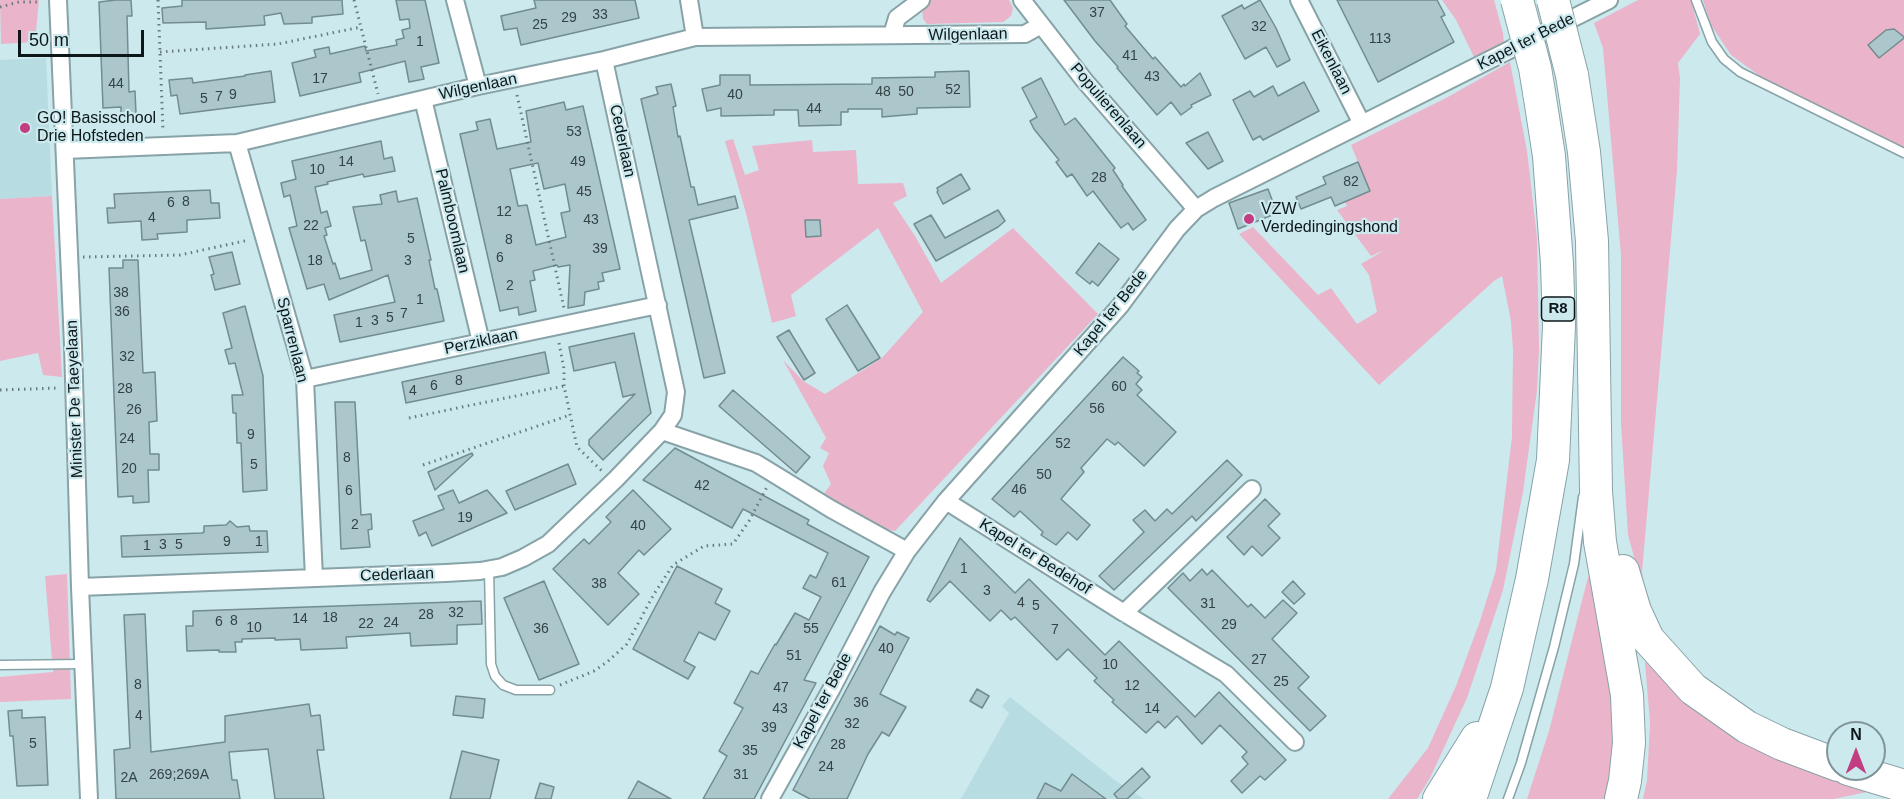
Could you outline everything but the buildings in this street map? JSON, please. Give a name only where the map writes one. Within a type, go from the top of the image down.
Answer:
[{"type":"highway","name":"R8","points":[[1470,799],[1507,688],[1532,579],[1553,449],[1559,326],[1549,156],[1535,68],[1517,0]]},
{"type":"highway","name":"R8","points":[[1553,0],[1572,75],[1584,152],[1592,241],[1595,411]]},
{"type":"highway","points":[[1595,411],[1603,431],[1610,515],[1618,552],[1635,611],[1648,639],[1693,689],[1747,727],[1782,744],[1826,760]]},
{"type":"highway","points":[[1595,411],[1596,491],[1600,542],[1627,695],[1629,743],[1622,799]]},
{"type":"highway","name":"R8","points":[[1439,799],[1507,688]]},
{"type":"highway","points":[[1886,781],[1904,786]]},
{"type":"street","points":[[455,0],[478,86]]},
{"type":"street","points":[[689,0],[695,37]]},
{"type":"street","points":[[892,35],[897,18],[921,0]]},
{"type":"street","name":"Populierenlaan","points":[[1023,0],[1084,80],[1196,209]]},
{"type":"street","name":"Eikenlaan","points":[[1299,0],[1362,124]]},
{"type":"street","name":"Kapel ter Bede","points":[[770,799],[882,592],[907,551],[946,501],[1120,306],[1177,229],[1196,209],[1609,0]]},
{"type":"street","name":"Minister De Taeyelaan","points":[[58,1],[70,257],[89,799]]},
{"type":"street","name":"Wilgenlaan","points":[[65,150],[237,143],[478,86],[604,60],[695,37],[1025,34],[1041,24]]},
{"type":"street","name":"Cederlaan","points":[[80,587],[446,573],[502,567],[548,544],[613,482],[662,431],[673,415],[676,392],[604,60]]},
{"type":"street","name":"Palmboomlaan","points":[[423,99],[481,342]]},
{"type":"street","name":"Sparrenlaan","points":[[237,143],[304,379],[314,578]]},
{"type":"street","name":"Perziklaan","points":[[304,379],[658,306]]},
{"type":"street","points":[[662,431],[756,463],[907,551]]},
{"type":"street","points":[[1124,613],[1252,489]]},
{"type":"street","name":"Kapel ter Bedehof","points":[[946,501],[1226,674],[1295,742]]},
{"type":"lane","points":[[1696,0],[1712,42],[1724,59],[1740,72],[1904,153]]},
{"type":"lane","points":[[1586,478],[1595,411]]},
{"type":"lane","points":[[1508,799],[1521,763],[1554,647],[1574,564],[1584,489]]},
{"type":"lane","points":[[489,569],[491,664],[495,676],[504,685],[516,690],[550,690]]},
{"type":"lane","points":[[0,665],[83,664]]},
{"type":"path","points":[[158,0],[164,146]]},
{"type":"path","points":[[354,0],[381,108]]},
{"type":"path","points":[[0,7],[19,2],[58,1]]},
{"type":"path","points":[[160,52],[278,44],[361,27]]},
{"type":"path","points":[[513,79],[562,325],[564,386],[577,447],[613,482]]},
{"type":"path","points":[[70,257],[180,255],[264,236]]},
{"type":"path","points":[[409,418],[564,386]]},
{"type":"path","points":[[0,390],[75,388]]},
{"type":"path","points":[[423,465],[570,415]]},
{"type":"path","points":[[550,690],[594,671],[627,644],[654,594],[673,565],[704,546],[733,544],[749,521],[774,474]]},
{"type":"shaded area","points":[[0,0],[39,0],[35,42],[1,44]]},
{"type":"shaded area","points":[[930,0],[1009,0],[1013,8],[1011,16],[1003,22],[927,24],[923,19],[922,6]]},
{"type":"shaded area","points":[[1442,0],[1494,0],[1504,44],[1474,57],[1456,20]]},
{"type":"shaded area","points":[[1638,0],[1691,0],[1700,34],[1678,63],[1680,78],[1677,170],[1642,572],[1646,600],[1628,535],[1621,423],[1621,255],[1603,48],[1594,23]]},
{"type":"shaded area","points":[[1703,0],[1904,0],[1904,148],[1760,76],[1731,55],[1711,25]]},
{"type":"shaded area","name":"GO! Basisschool Drie Hofsteden","points":[[46,58],[52,196],[0,199],[0,60]]},
{"type":"shaded area","points":[[1510,62],[1527,151],[1537,237],[1539,350],[1537,390],[1523,492],[1503,590],[1467,698],[1430,778],[1417,799],[1388,799],[1428,748],[1456,686],[1496,570],[1512,437],[1513,350],[1511,321],[1502,276],[1379,385],[1239,234],[1253,227],[1318,295],[1331,288],[1357,324],[1377,312],[1369,275],[1361,264],[1385,250],[1371,256],[1337,210],[1347,206],[1345,202],[1370,191],[1351,145],[1446,98]]},
{"type":"shaded area","points":[[733,139],[745,175],[759,170],[752,146],[812,140],[813,152],[856,150],[858,184],[903,183],[907,196],[893,203],[915,236],[941,283],[1013,228],[1098,314],[895,531],[880,528],[823,495],[831,484],[823,466],[829,453],[820,448],[826,438],[783,360],[803,381],[825,394],[882,358],[923,312],[878,228],[791,295],[796,316],[772,323],[746,213],[725,141]]},
{"type":"shaded area","points":[[52,196],[62,377],[43,375],[38,353],[0,361],[0,199]]},
{"type":"shaded area","points":[[1593,563],[1623,727],[1614,799],[1527,799],[1549,731]]},
{"type":"shaded area","points":[[67,574],[71,699],[0,702],[0,677],[53,672],[45,576]]},
{"type":"shaded area","points":[[1645,662],[1665,680],[1755,748],[1826,777],[1826,781],[1836,781],[1867,792],[1834,799],[1643,799],[1647,780],[1650,723]]},
{"type":"shaded area","points":[[1010,697],[1116,781],[1144,799],[961,799],[1009,713],[1002,706]]},
{"type":"place","name":"GO! Basisschool Drie Hofsteden","points":[[25,128]]},
{"type":"place","name":"VZW Verdedingingshond","points":[[1249,219]]}]
